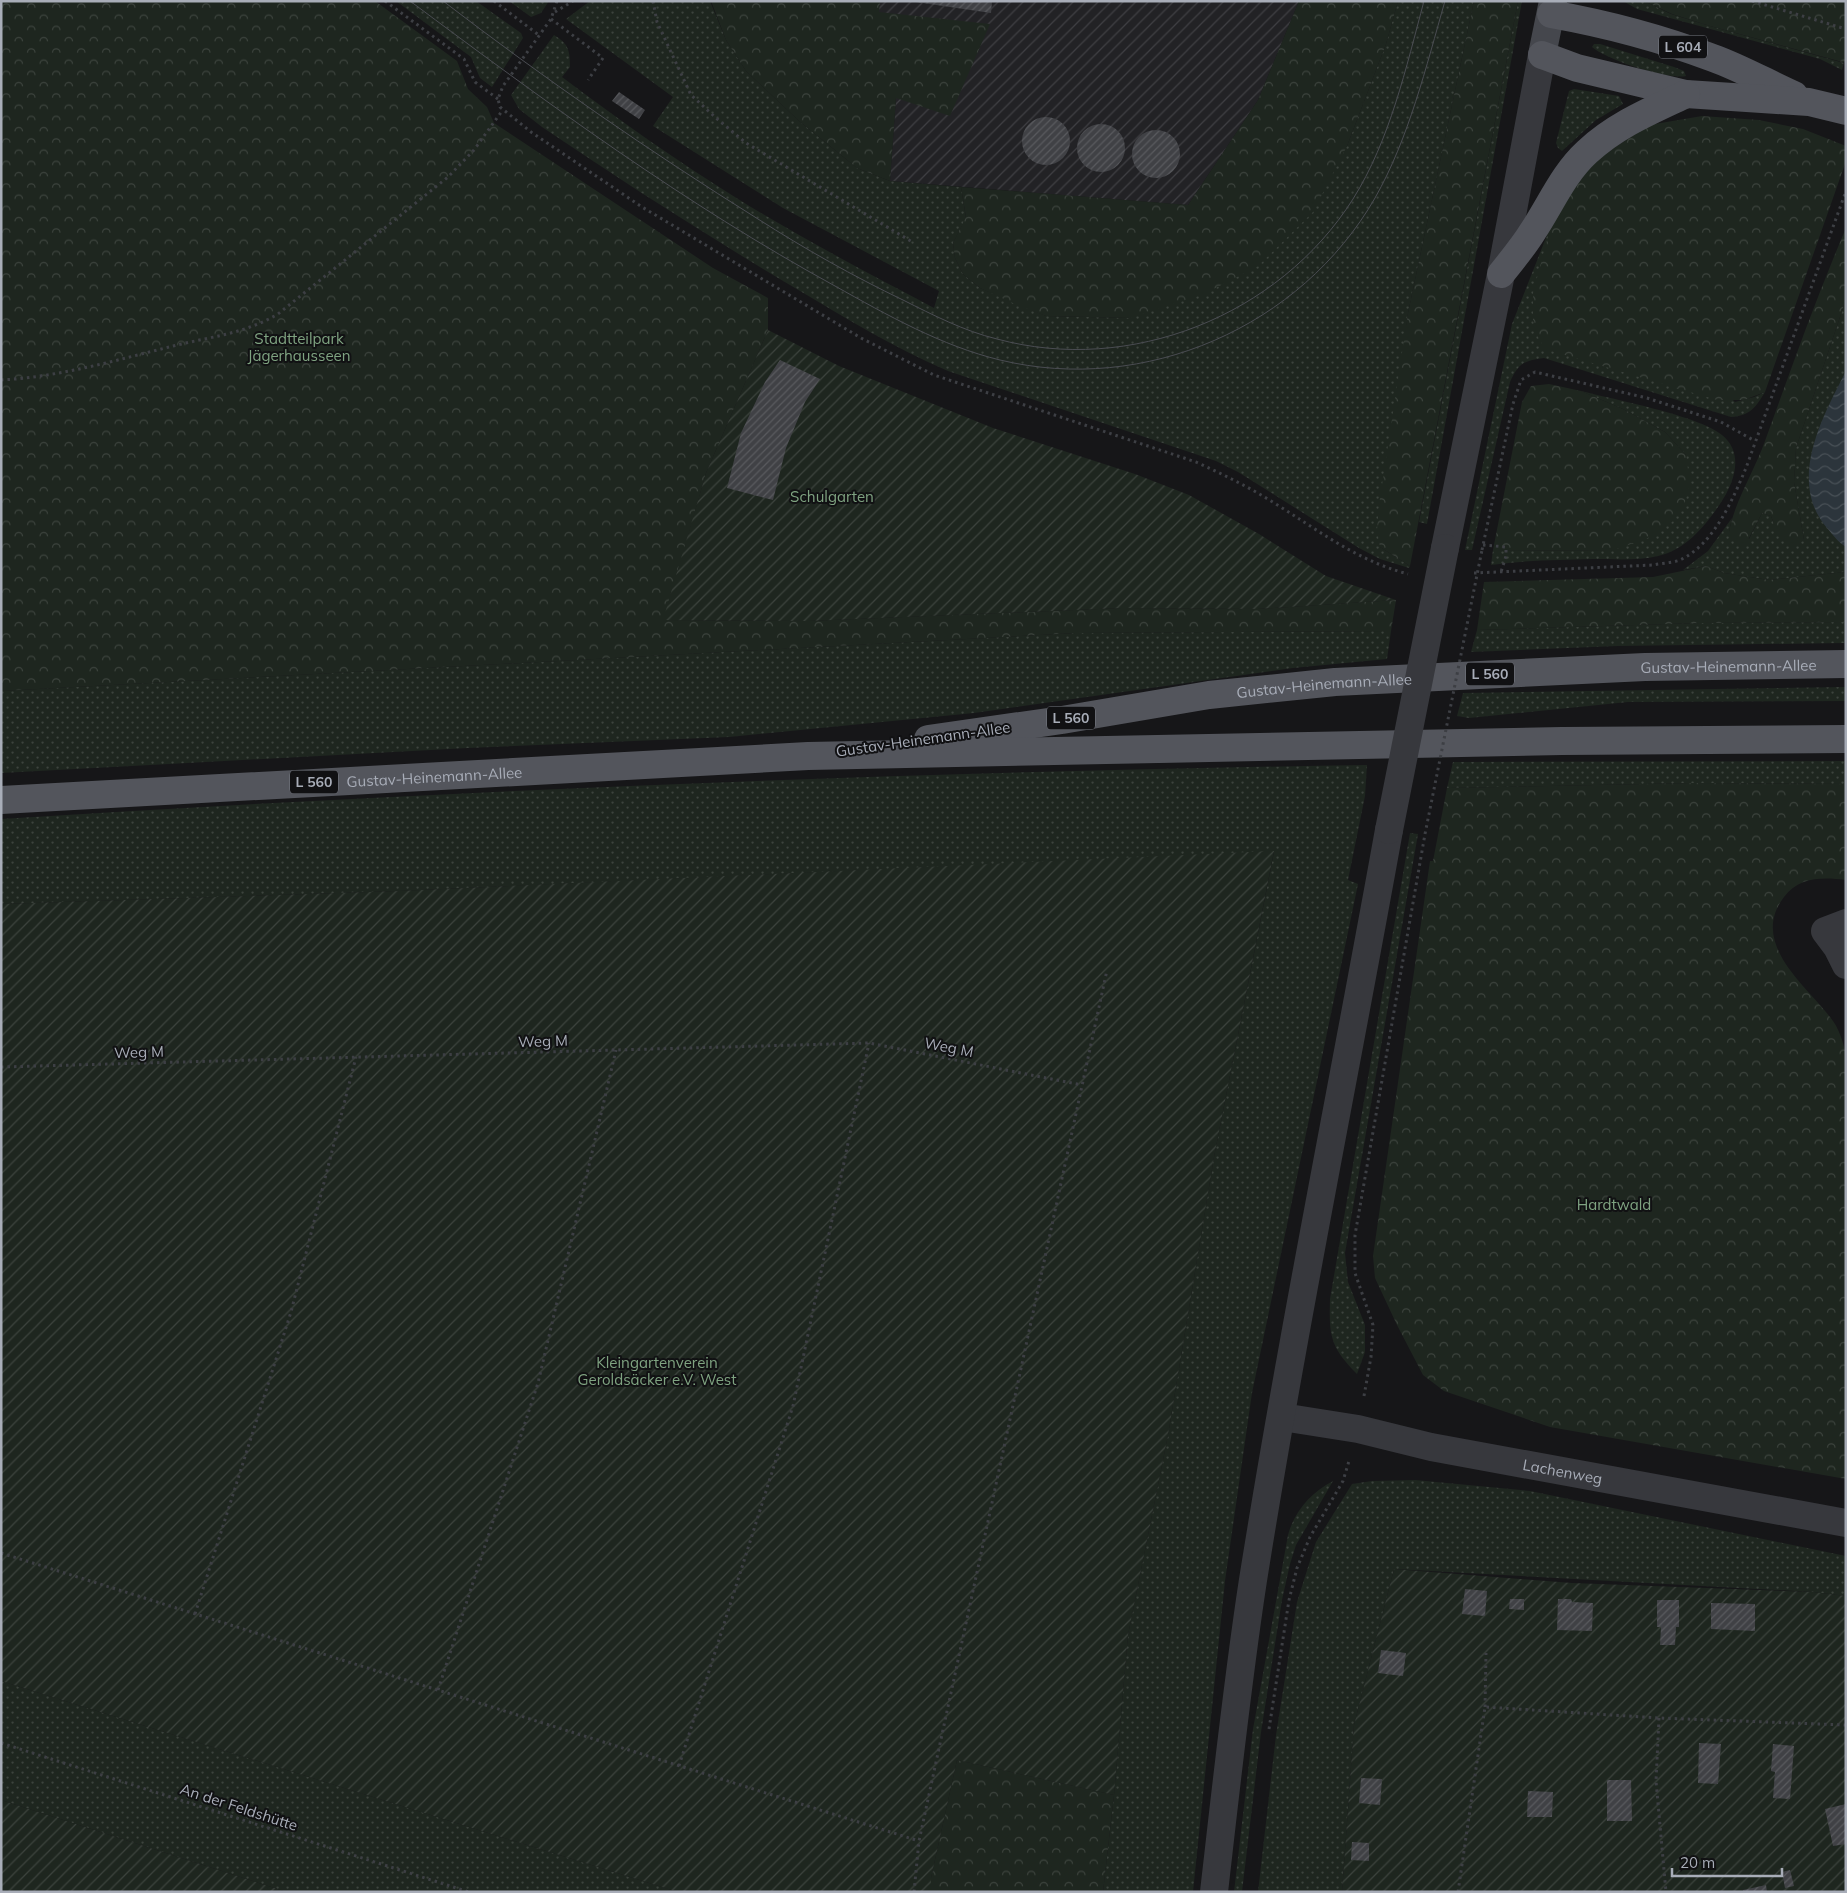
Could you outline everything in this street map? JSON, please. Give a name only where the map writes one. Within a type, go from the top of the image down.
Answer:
[{"type":"main road","name":"L 604","points":[[1808,102],[1697,52],[1552,8],[1542,55],[1577,68],[1686,94],[1808,102],[1845,111]]},
{"type":"main road","name":"L 604","points":[[1501,274],[1533,231],[1560,185],[1585,153],[1608,134],[1628,121],[1686,94]]},
{"type":"main road","name":"Gustav-Heinemann-Allee","points":[[808,756],[1062,720],[1208,695],[1335,682],[1645,667],[1846,664]]},
{"type":"main road","name":"Gustav-Heinemann-Allee","points":[[1,800],[808,756],[1562,741],[1846,739]]},
{"type":"street","points":[[1214,1892],[1253,1582],[1317,1214],[1335,1128],[1389,830],[1501,274],[1542,55]]},
{"type":"street","points":[[1846,923],[1825,931],[1837,947],[1846,965]]},
{"type":"street","name":"Lachenweg","points":[[1282,1417],[1358,1429],[1431,1447],[1846,1523]]},
{"type":"path","points":[[385,1],[464,59],[475,82],[498,99],[502,111],[642,207],[869,342],[934,375],[1196,462],[1242,484],[1352,553],[1379,566],[1417,574]]},
{"type":"path","points":[[494,1],[540,36]]},
{"type":"path","points":[[498,99],[503,86],[551,19],[557,1]]},
{"type":"path","points":[[554,12],[573,1]]},
{"type":"path","points":[[653,1],[657,22],[691,95],[746,143],[914,243]]},
{"type":"path","points":[[1752,1],[1846,29]]},
{"type":"path","points":[[551,19],[603,58],[588,80]]},
{"type":"path","points":[[1,380],[105,363],[229,335],[259,325],[278,314],[448,177],[474,150],[502,111]]},
{"type":"path","points":[[1473,573],[1653,565],[1679,561],[1696,550],[1718,524],[1734,497],[1846,191]]},
{"type":"path","points":[[1268,1734],[1289,1600],[1297,1568],[1310,1537],[1343,1481],[1358,1429],[1371,1357],[1373,1325],[1355,1274],[1355,1235],[1425,834],[1483,545],[1513,404],[1521,380],[1535,372],[1647,398],[1721,422],[1755,441]]},
{"type":"path","points":[[1483,545],[1506,547],[1506,556],[1501,572]]},
{"type":"path","points":[[914,1892],[919,1841],[1107,970]]},
{"type":"path","points":[[679,1766],[793,1406],[869,1043]]},
{"type":"path","name":"Weg M","points":[[1,1067],[869,1043],[1082,1085]]},
{"type":"path","points":[[438,1690],[538,1383],[616,1050]]},
{"type":"path","points":[[195,1614],[291,1312],[356,1057]]},
{"type":"path","points":[[1,1553],[919,1841]]},
{"type":"path","points":[[1458,1892],[1458,1874],[1485,1707],[1486,1653]]},
{"type":"path","points":[[1485,1707],[1659,1718],[1846,1724]]},
{"type":"path","points":[[1659,1718],[1656,1781],[1666,1892]]},
{"type":"path","name":"An der Feldshütte","points":[[1,1743],[469,1892]]},
{"type":"shaded area","points":[[817,1],[1299,1],[1258,100],[1188,205],[890,181],[896,98]]},
{"type":"green space","name":"Stadtteilpark Jägerhausseen","points":[[1,1],[375,1],[457,61],[468,89],[487,107],[494,123],[713,268],[768,298],[768,330],[706,473],[664,620],[808,621],[1122,608],[1257,609],[1396,600],[1391,631],[1076,633],[1,691]]},
{"type":"green space","points":[[396,1],[476,1],[521,33],[523,38],[492,87],[480,78],[471,57]]},
{"type":"green space","points":[[509,1],[549,1],[541,13],[531,17]]},
{"type":"green space","points":[[590,1],[710,1],[726,40],[746,71],[798,120],[857,168],[890,181],[961,187],[966,218],[953,243],[955,258],[963,274],[980,288],[1046,316],[1130,318],[1347,146],[1386,44],[1398,1],[1474,1],[1408,313],[1380,547],[1410,566],[1409,568],[1380,559],[1359,548],[1238,472],[1216,461],[948,371],[908,353],[731,249],[542,127],[519,109],[511,95],[554,35],[566,45],[570,57],[570,67],[562,77],[627,124],[738,199],[835,255],[934,308],[939,291],[783,208],[653,126],[673,97],[566,19]]},
{"type":"green space","points":[[711,1],[880,1],[879,12],[990,24],[950,116],[896,98],[890,181],[857,168],[798,120],[746,71],[726,40]]},
{"type":"green space","points":[[1299,1],[1398,1],[1386,44],[1347,146],[1313,212],[1258,266],[1204,294],[1130,318],[1046,316],[980,288],[963,274],[955,258],[953,243],[966,217],[961,187],[1188,205],[1258,100]]},
{"type":"green space","points":[[1474,1],[1518,1],[1410,566],[1380,547],[1377,530],[1379,505],[1408,313]]},
{"type":"green space","points":[[1518,1],[1522,1],[1427,524],[1419,522]]},
{"type":"green space","points":[[1623,1],[1644,1],[1671,14],[1844,63],[1842,70],[1820,59],[1637,9]]},
{"type":"green space","points":[[1644,1],[1846,1],[1846,63],[1710,26],[1672,14]]},
{"type":"green space","points":[[1594,44],[1600,44],[1674,67],[1684,71],[1686,76],[1666,75],[1638,68],[1610,58],[1592,47]]},
{"type":"green space","points":[[1574,89],[1619,96],[1623,104],[1596,120],[1562,151],[1556,143],[1569,91]]},
{"type":"green space","points":[[1702,116],[1759,120],[1803,129],[1846,146],[1846,161],[1765,392],[1744,400],[1717,400],[1545,349],[1538,337],[1533,320],[1533,293],[1551,225],[1575,184],[1600,157],[1649,125]]},
{"type":"green space","points":[[1551,225],[1735,402],[1765,392],[1759,402],[1748,413],[1731,417],[1544,358],[1522,364],[1510,382],[1472,550],[1465,550],[1512,324]]},
{"type":"green space","points":[[1846,228],[1846,299],[1796,448],[1794,482],[1804,540],[1793,547],[1779,537],[1771,516],[1762,513],[1745,546],[1735,541],[1729,532],[1732,520],[1740,497],[1761,452],[1814,307]]},
{"type":"green space","points":[[1846,299],[1846,572],[1769,580],[1724,573],[1706,566],[1683,570],[1708,551],[1732,518],[1729,532],[1749,539],[1762,513],[1771,516],[1774,524],[1804,540],[1794,482],[1796,448]]},
{"type":"green space","name":"Schulgarten","points":[[768,330],[839,366],[993,428],[1135,474],[1189,495],[1259,534],[1326,576],[1396,600],[1257,609],[1122,608],[808,621],[663,620],[706,473]]},
{"type":"green space","points":[[1549,384],[1581,391],[1623,409],[1665,432],[1686,455],[1690,484],[1685,502],[1672,522],[1648,538],[1611,551],[1493,550],[1522,402],[1531,386]]},
{"type":"green space","points":[[1581,391],[1676,415],[1695,421],[1722,435],[1729,443],[1735,460],[1733,478],[1725,496],[1708,521],[1694,536],[1668,553],[1658,556],[1634,559],[1542,560],[1491,565],[1493,550],[1611,551],[1686,455],[1665,432],[1623,409]]},
{"type":"green space","points":[[1706,566],[1724,573],[1769,580],[1846,572],[1846,622],[1700,623],[1477,630],[1484,582],[1653,577]]},
{"type":"green space","points":[[1846,622],[1846,643],[1618,646],[1471,652],[1477,630],[1700,623]]},
{"type":"green space","points":[[1391,631],[1387,659],[1293,668],[974,713],[729,737],[468,748],[1,773],[1,691],[1076,633]]},
{"type":"green space","points":[[1846,687],[1846,701],[1628,702],[1469,718],[1457,716],[1463,693]]},
{"type":"green space","points":[[1846,761],[1846,784],[1692,783],[1447,788],[1453,762]]},
{"type":"green space","points":[[1367,765],[1365,796],[1348,880],[1358,884],[1252,1393],[1225,1581],[1193,1892],[1103,1892],[1114,1795],[1128,1635],[1168,1435],[1214,1157],[1274,852],[399,891],[1,904],[1,819],[342,799],[684,784],[1026,772]]},
{"type":"green space","name":"Hardtwald","points":[[1692,783],[1846,784],[1846,880],[1820,879],[1797,885],[1784,897],[1775,914],[1773,931],[1784,962],[1836,1026],[1846,1055],[1846,1479],[1550,1427],[1444,1391],[1423,1375],[1375,1278],[1373,1256],[1430,861],[1433,861],[1447,788]]},
{"type":"green space","points":[[1410,833],[1418,834],[1345,1253],[1348,1282],[1365,1325],[1365,1352],[1357,1374],[1341,1356],[1333,1340],[1330,1323],[1330,1299]]},
{"type":"green space","name":"Kleingartenverein Geroldsäcker e.V. West","points":[[1274,851],[1214,1157],[1168,1435],[1128,1635],[1114,1795],[957,1760],[931,1878],[931,1892],[678,1892],[1,1681],[1,904],[399,891]]},
{"type":"green space","points":[[1415,1480],[1530,1491],[1846,1556],[1846,1596],[1813,1592],[1394,1569],[1354,1725],[1342,1892],[1258,1892],[1276,1735],[1297,1602],[1316,1542],[1352,1484],[1372,1481]]},
{"type":"green space","points":[[1333,1481],[1296,1545],[1290,1564],[1282,1600],[1261,1732],[1242,1892],[1234,1892],[1253,1729],[1288,1535],[1295,1518],[1305,1503]]},
{"type":"green space","points":[[1394,1569],[1572,1583],[1813,1592],[1846,1596],[1846,1892],[1342,1892],[1354,1725]]},
{"type":"green space","points":[[1,1681],[678,1892],[287,1892],[1,1800]]},
{"type":"green space","points":[[957,1760],[1114,1795],[1103,1892],[931,1892],[931,1878]]},
{"type":"green space","points":[[1,1800],[287,1892],[1,1892]]},
{"type":"water","points":[[1846,371],[1846,547],[1827,528],[1815,510],[1810,490],[1809,470],[1812,450],[1819,429]]},
{"type":"building","points":[[909,1],[992,1],[991,13]]},
{"type":"building","points":[[619,92],[645,110],[639,119],[612,101]]},
{"type":"building","points":[[1041,117],[1051,117],[1063,124],[1070,136],[1070,146],[1063,158],[1051,165],[1041,165],[1033,161],[1026,154],[1022,146],[1022,136],[1026,128],[1033,121]]},
{"type":"building","points":[[1096,124],[1106,124],[1118,131],[1125,143],[1125,153],[1118,165],[1106,172],[1096,172],[1088,168],[1081,161],[1077,153],[1077,143],[1081,135],[1088,128]]},
{"type":"building","points":[[1151,130],[1161,130],[1173,137],[1180,149],[1180,159],[1173,171],[1161,178],[1151,178],[1143,174],[1136,167],[1132,159],[1132,149],[1136,141],[1143,134]]},
{"type":"building","points":[[780,360],[820,379],[805,402],[786,448],[773,500],[727,488],[741,433],[765,382]]},
{"type":"building","points":[[1465,1589],[1487,1591],[1485,1616],[1462,1614]]},
{"type":"building","points":[[1510,1599],[1524,1599],[1524,1610],[1509,1609]]},
{"type":"building","points":[[1558,1599],[1593,1603],[1592,1631],[1557,1630]]},
{"type":"building","points":[[1657,1600],[1679,1600],[1679,1627],[1676,1627],[1675,1645],[1660,1645],[1661,1627],[1657,1627]]},
{"type":"building","points":[[1711,1603],[1755,1604],[1755,1631],[1711,1629]]},
{"type":"building","points":[[1381,1650],[1406,1653],[1403,1676],[1378,1673]]},
{"type":"building","points":[[1699,1743],[1721,1744],[1718,1784],[1698,1783]]},
{"type":"building","points":[[1773,1744],[1794,1746],[1790,1799],[1773,1798],[1775,1772],[1771,1771]]},
{"type":"building","points":[[1361,1778],[1382,1779],[1380,1805],[1359,1803]]},
{"type":"building","points":[[1607,1780],[1631,1780],[1632,1821],[1607,1821]]},
{"type":"building","points":[[1528,1791],[1553,1792],[1552,1817],[1527,1817]]},
{"type":"building","points":[[1846,1804],[1846,1844],[1833,1846],[1825,1809]]},
{"type":"building","points":[[1352,1842],[1369,1843],[1369,1861],[1351,1860]]},
{"type":"building","points":[[1790,1870],[1794,1886],[1785,1888],[1782,1872]]},
{"type":"building","points":[[1766,1885],[1767,1892],[1743,1892],[1743,1890]]},
{"type":"tram line","points":[[410,1],[618,151],[671,187],[779,254],[915,329],[957,347],[1000,360],[1055,368],[1109,368],[1163,358],[1214,341],[1262,315],[1306,283],[1344,243],[1375,198],[1387,175],[1416,102],[1445,1]]},
{"type":"tram line","points":[[443,1],[637,141],[776,230],[848,272],[937,317],[985,336],[1047,348],[1098,349],[1149,341],[1197,326],[1243,304],[1285,275],[1322,240],[1353,199],[1377,153],[1396,103],[1424,1]]}]
